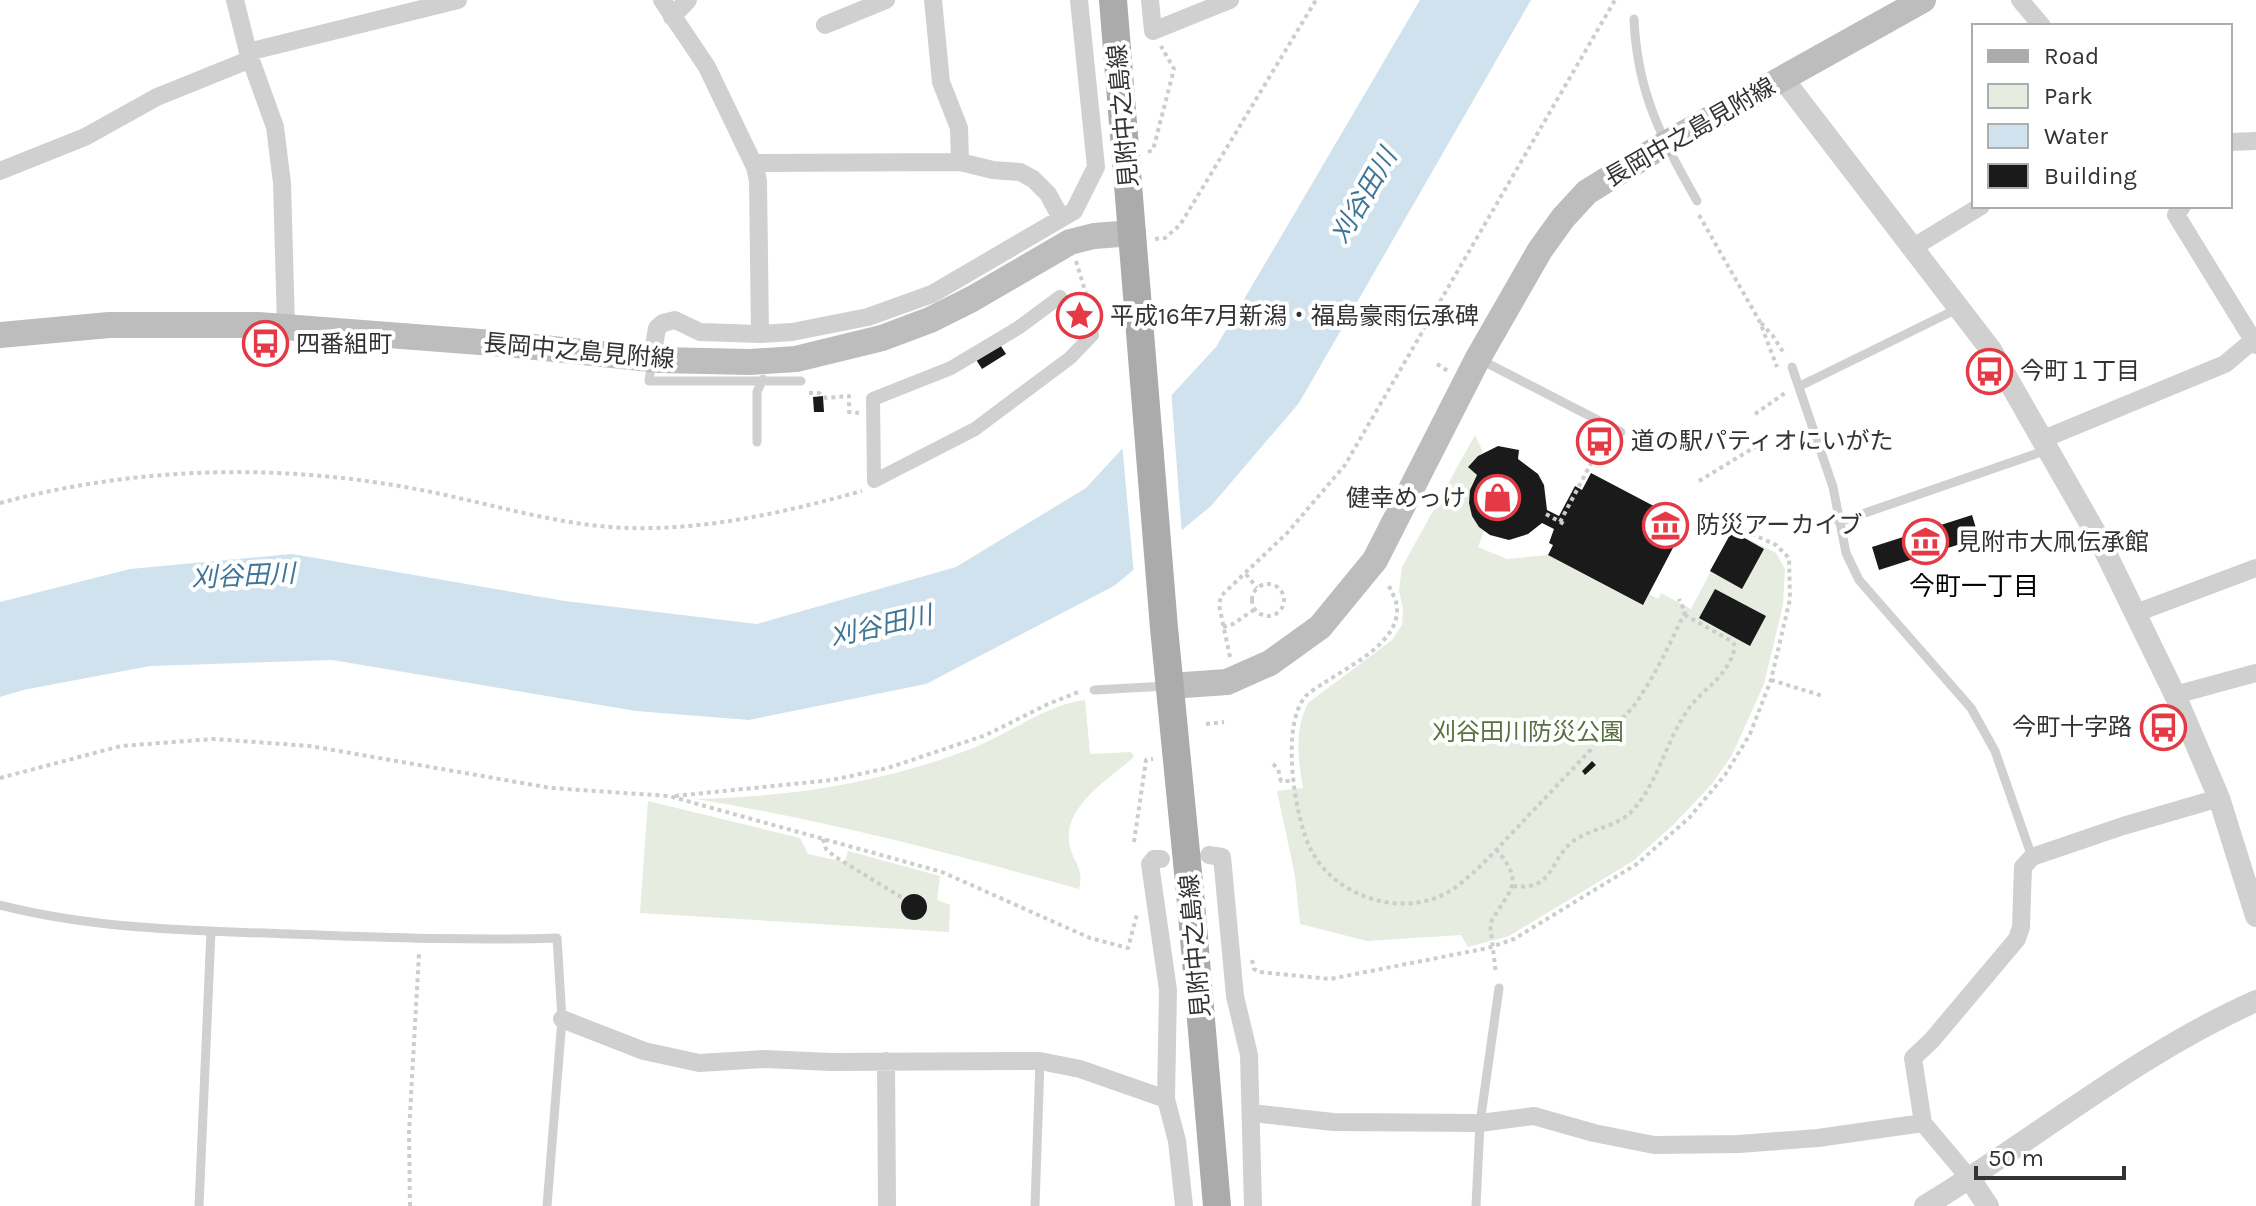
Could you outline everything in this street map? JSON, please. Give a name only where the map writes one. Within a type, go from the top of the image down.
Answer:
[{"type":"main road","name":"見附中之島線","points":[[1113,0],[1144,236],[1138,284],[1164,628],[1217,1206]]},
{"type":"main road","name":"長岡中之島見附線","points":[[1170,686],[1210,685],[1246,674],[1296,646],[1320,627],[1375,560],[1478,358],[1540,250],[1587,192],[1665,144],[1923,0]]},
{"type":"main road","name":"長岡中之島見附線","points":[[0,335],[109,325],[286,326],[763,371],[796,359],[882,338],[930,320],[1070,242],[1094,236],[1144,236]]},
{"type":"street","points":[[235,0],[250,56],[275,127],[282,183],[286,326]]},
{"type":"street","points":[[0,171],[85,137],[157,97],[250,56],[458,0]]},
{"type":"street","points":[[662,0],[707,67],[754,163],[758,181],[760,334]]},
{"type":"street","points":[[672,17],[688,0]]},
{"type":"street","points":[[825,25],[886,0]]},
{"type":"street","points":[[933,0],[941,82],[959,128],[960,162]]},
{"type":"street","points":[[652,359],[657,328],[675,320],[700,332],[792,332],[868,317],[914,302],[1074,211],[1096,167],[1087,38],[1079,0]]},
{"type":"street","points":[[1150,0],[1148,32],[1230,0]]},
{"type":"street","points":[[2020,0],[2040,24]]},
{"type":"street","points":[[1783,79],[1991,350],[2099,539],[2175,695],[2219,798],[2256,916]]},
{"type":"street","points":[[2232,142],[2256,141]]},
{"type":"street","points":[[754,163],[960,162],[1020,172],[1033,179],[1048,194],[1061,218]]},
{"type":"street","points":[[1912,248],[1978,208]]},
{"type":"street","points":[[2044,445],[2225,364],[2255,341],[2176,215],[2181,208]]},
{"type":"street","points":[[1060,297],[1077,326],[1089,322],[1092,335],[1070,358],[975,429],[874,481],[873,415],[873,399],[951,368],[1018,328],[1060,297]]},
{"type":"street","points":[[2136,613],[2256,568]]},
{"type":"street","points":[[2175,695],[2256,673]]},
{"type":"street","points":[[1988,1206],[1970,1179],[1923,1123],[1913,1058],[1932,1040],[2017,939],[2021,927],[2023,867],[2032,857],[2219,798]]},
{"type":"street","points":[[1209,855],[1222,857],[1235,996],[1249,1055],[1253,1206]]},
{"type":"street","points":[[1161,859],[1154,859],[1150,864],[1168,990],[1166,1099],[1177,1141],[1184,1206]]},
{"type":"street","points":[[1925,1206],[1970,1179],[2124,1073],[2207,1023],[2256,1001]]},
{"type":"street","points":[[562,1019],[644,1051],[699,1063],[765,1059],[831,1062],[1040,1061],[1080,1069],[1166,1099]]},
{"type":"street","points":[[886,1061],[887,1206]]},
{"type":"street","points":[[1252,1113],[1333,1122],[1450,1120],[1480,1123],[1534,1116],[1594,1133],[1654,1145],[1739,1144],[1818,1138],[1923,1123]]},
{"type":"lane","points":[[1634,19],[1645,94],[1665,144],[1697,201]]},
{"type":"lane","points":[[1800,386],[1959,308]]},
{"type":"lane","points":[[1478,358],[1621,432]]},
{"type":"lane","points":[[1792,367],[1833,487],[1846,553],[1859,580],[1971,708],[1995,751],[2032,857]]},
{"type":"lane","points":[[757,442],[757,392],[763,371],[801,387]]},
{"type":"lane","points":[[1839,522],[2044,445]]},
{"type":"lane","points":[[1094,690],[1170,686]]},
{"type":"lane","points":[[0,905],[48,917],[211,931],[420,939],[557,938],[562,1019],[547,1206]]},
{"type":"lane","points":[[199,1206],[211,931]]},
{"type":"lane","points":[[1476,1206],[1480,1123],[1499,988]]},
{"type":"lane","points":[[1035,1206],[1040,1061]]},
{"type":"path","points":[[1144,236],[1165,238],[1180,225],[1316,0]]},
{"type":"path","points":[[1230,657],[1219,605],[1221,596],[1288,532],[1345,465],[1615,0]]},
{"type":"path","points":[[1146,153],[1153,150],[1174,69],[1148,32]]},
{"type":"path","points":[[1697,201],[1697,211],[1760,322],[1781,379]]},
{"type":"path","points":[[1079,271],[1092,311]]},
{"type":"path","points":[[1760,322],[1773,336],[1792,367]]},
{"type":"path","points":[[1437,364],[1450,372]]},
{"type":"path","points":[[801,387],[826,398],[849,396],[849,412],[873,415]]},
{"type":"path","points":[[1755,414],[1786,393]]},
{"type":"path","points":[[1546,514],[1562,523],[1605,438]]},
{"type":"path","points":[[1699,481],[1768,439]]},
{"type":"path","points":[[0,503],[132,477],[250,471],[418,489],[524,512],[629,528],[699,525],[791,511],[866,490]]},
{"type":"path","points":[[1251,955],[1254,969],[1259,972],[1330,979],[1514,939],[1637,864],[1689,818],[1725,775],[1750,734],[1771,680],[1790,599],[1789,558],[1776,545],[1718,518]]},
{"type":"path","points":[[1245,574],[1257,588]]},
{"type":"path","points":[[1272,584],[1280,589],[1284,599],[1282,609],[1273,615],[1263,615],[1255,609],[1252,601],[1257,588],[1272,584]]},
{"type":"path","points":[[1389,586],[1398,605],[1393,628],[1382,642],[1305,696],[1292,733],[1294,781],[1302,825],[1318,862],[1344,886],[1370,899],[1387,903],[1433,899],[1453,889],[1496,849],[1635,704],[1684,614]]},
{"type":"path","points":[[1513,886],[1527,888],[1536,885],[1545,879],[1574,841],[1630,813],[1647,791],[1684,715],[1697,697],[1729,667],[1735,647],[1733,642],[1684,614],[1679,599]]},
{"type":"path","points":[[1223,627],[1255,609]]},
{"type":"path","points":[[1771,680],[1823,696]]},
{"type":"path","points":[[0,778],[121,746],[213,739],[310,746],[551,788],[669,796],[832,780],[888,768],[986,735],[1065,696],[1094,690]]},
{"type":"path","points":[[1206,724],[1224,722]]},
{"type":"path","points":[[1134,842],[1146,760],[1158,758]]},
{"type":"path","points":[[1273,764],[1281,781],[1294,781]]},
{"type":"path","points":[[669,796],[942,872],[1090,938],[1128,948],[1139,907]]},
{"type":"path","points":[[823,839],[826,849],[834,856],[904,899]]},
{"type":"path","points":[[1496,849],[1511,868],[1513,886],[1490,924],[1499,988]]},
{"type":"path","points":[[410,1206],[409,1132],[420,939]]},
{"type":"green space","name":"刈谷田川防災公園","points":[[1475,435],[1483,452],[1468,466],[1477,475],[1471,490],[1471,512],[1484,531],[1478,547],[1507,559],[1548,555],[1642,605],[1649,594],[1658,599],[1661,593],[1691,609],[1732,531],[1776,553],[1785,569],[1783,605],[1764,684],[1732,755],[1712,784],[1674,824],[1633,861],[1509,936],[1468,947],[1461,935],[1367,941],[1300,924],[1295,876],[1277,791],[1303,788],[1298,745],[1304,713],[1308,703],[1392,640],[1402,625],[1403,609],[1399,591],[1402,567]]},
{"type":"green space","points":[[1085,700],[1090,754],[1131,752],[1134,757],[1089,796],[1072,820],[1070,847],[1080,871],[1079,889],[841,827],[696,799],[804,791],[875,778],[944,759],[978,746],[1057,707]]},
{"type":"green space","points":[[648,801],[800,838],[808,854],[845,862],[848,851],[940,876],[937,900],[950,905],[949,932],[640,913]]},
{"type":"water","name":"刈谷田川","points":[[1420,0],[1531,0],[1299,403],[1211,506],[1114,586],[926,684],[749,720],[636,711],[332,660],[150,666],[0,697],[0,602],[130,569],[292,554],[565,601],[757,624],[956,567],[1086,488],[1216,347]]},
{"type":"pier","points":[[1171,389],[1182,535],[1134,575],[1122,443]]},
{"type":"building","points":[[999,343],[1006,354],[982,369],[975,358]]},
{"type":"building","points":[[823,396],[824,412],[814,412],[813,397]]},
{"type":"building","points":[[1498,446],[1519,450],[1518,459],[1538,474],[1544,485],[1547,510],[1559,516],[1575,486],[1582,490],[1591,473],[1686,523],[1643,605],[1548,555],[1553,545],[1549,543],[1554,529],[1542,523],[1528,534],[1509,540],[1490,535],[1479,527],[1469,503],[1470,490],[1477,475],[1468,467],[1478,456]]},
{"type":"building","name":"見附市大凧伝承館","points":[[1972,515],[1979,538],[1879,570],[1872,547]]},
{"type":"building","points":[[1732,531],[1764,549],[1742,589],[1710,571]]},
{"type":"building","points":[[1715,589],[1766,616],[1750,646],[1699,618]]},
{"type":"building","points":[[1592,761],[1596,765],[1585,775],[1582,771]]},
{"type":"building","points":[[914,894],[923,898],[927,907],[923,916],[914,920],[905,916],[901,907],[905,898]]},
{"type":"place","name":"平成16年7月新潟・福島豪雨伝承碑","points":[[1079,316]]},
{"type":"place","name":"四番組町","points":[[265,344]]},
{"type":"place","name":"今町１丁目","points":[[1989,371]]},
{"type":"place","name":"道の駅パティオにいがた","points":[[1600,441]]},
{"type":"place","name":"健幸めっけ","points":[[1497,498]]},
{"type":"place","name":"防災アーカイブ","points":[[1665,525]]},
{"type":"place","name":"見附市大凧伝承館","points":[[1926,542]]},
{"type":"place","name":"今町十字路","points":[[2163,727]]},
{"type":"district","name":"今町一丁目","points":[[1974,586]]}]
